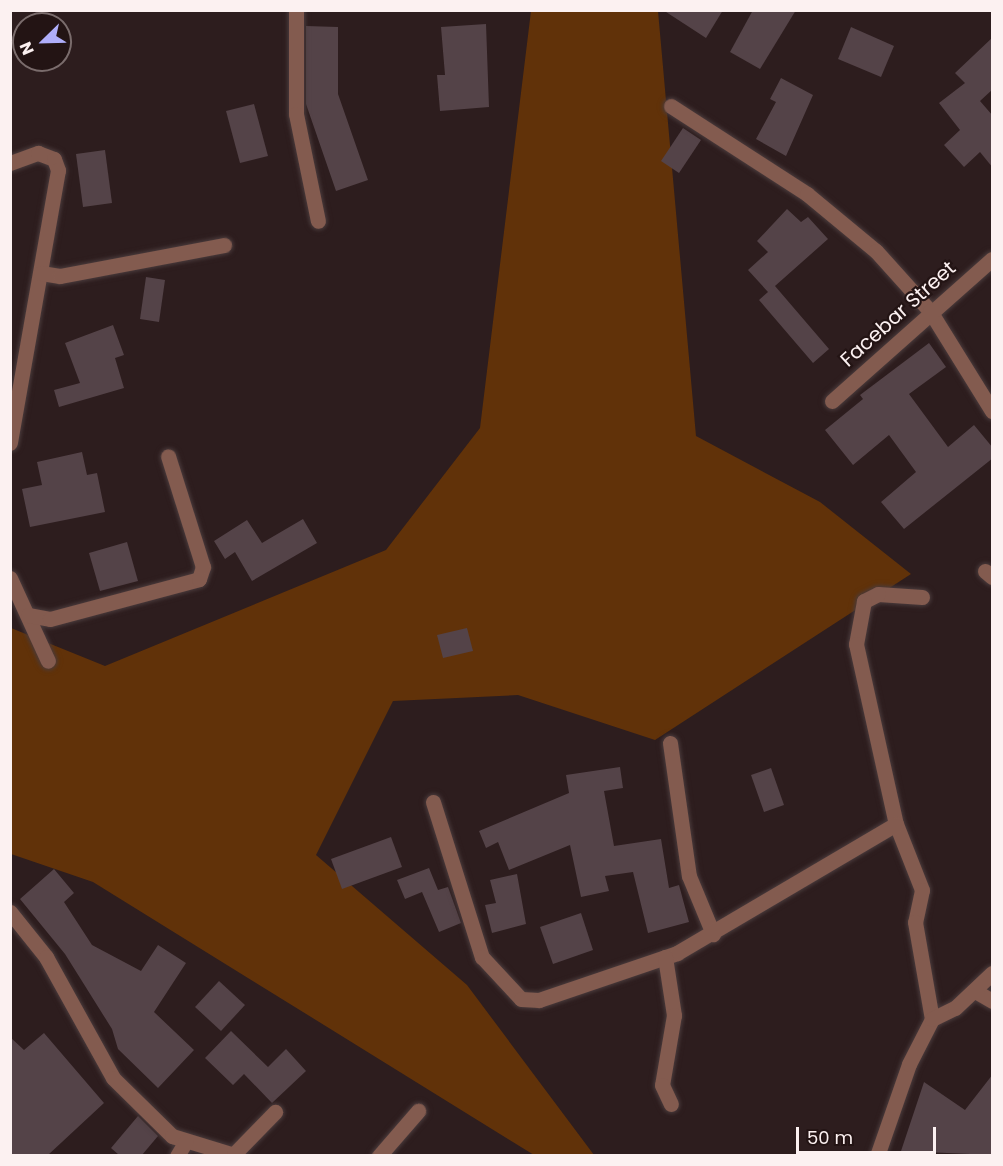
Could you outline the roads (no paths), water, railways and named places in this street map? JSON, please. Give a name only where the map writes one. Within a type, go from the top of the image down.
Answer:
[{"type":"street","points":[[296,10],[296,114],[318,221]]},
{"type":"street","points":[[671,106],[807,194],[876,251],[930,311],[993,411]]},
{"type":"street","points":[[10,163],[39,153],[54,159],[58,170],[10,443]]},
{"type":"street","points":[[41,273],[60,276],[224,245]]},
{"type":"street","name":"Facebar Street","points":[[832,401],[930,311],[993,259]]},
{"type":"street","points":[[28,615],[50,619],[189,586],[199,579],[203,567],[168,456]]},
{"type":"street","points":[[10,578],[48,661]]},
{"type":"street","points":[[922,597],[878,594],[864,601],[858,614],[856,644],[896,824],[922,890],[915,922],[932,1019]]},
{"type":"street","points":[[670,743],[689,876],[713,934]]},
{"type":"street","points":[[433,802],[482,957],[521,999],[539,1000],[665,957],[713,934],[896,824]]},
{"type":"street","points":[[10,912],[46,957],[113,1077],[172,1136],[236,1155],[275,1112]]},
{"type":"street","points":[[665,957],[674,1015],[662,1085],[671,1104]]},
{"type":"street","points":[[877,1155],[909,1064],[932,1019],[975,990],[993,973]]},
{"type":"street","points":[[975,990],[993,1001]]},
{"type":"street","points":[[379,1155],[418,1111]]},
{"type":"street","points":[[177,1155],[186,1141]]}]
